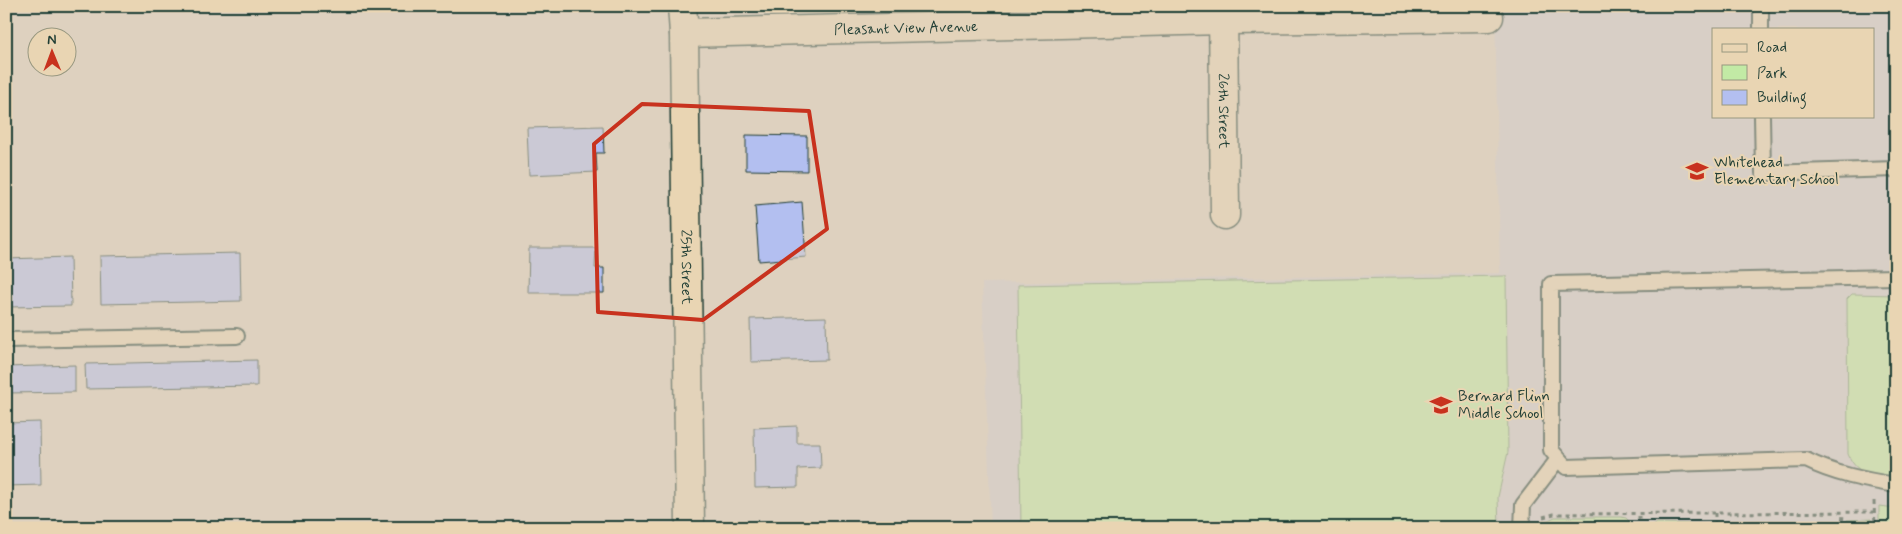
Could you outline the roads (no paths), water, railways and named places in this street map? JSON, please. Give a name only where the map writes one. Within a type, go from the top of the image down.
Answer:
[{"type":"street","name":"25th Street","points":[[682,6],[684,33],[690,528]]},
{"type":"street","name":"Pleasant View Avenue","points":[[684,33],[1223,13],[1490,17]]},
{"type":"street","name":"26th Street","points":[[1223,13],[1226,215]]},
{"type":"lane","points":[[1761,6],[1761,28]]},
{"type":"lane","points":[[1762,118],[1763,173],[1896,169]]},
{"type":"lane","points":[[1896,277],[1551,284],[1551,450],[1566,467],[1806,460],[1822,468],[1896,485]]},
{"type":"lane","points":[[6,340],[237,336]]},
{"type":"lane","points":[[1522,528],[1523,505],[1558,458]]},
{"type":"place","name":"Whitehead Elementary School","points":[[1697,171]]},
{"type":"place","name":"Bernard Flinn Middle School","points":[[1441,405]]}]
